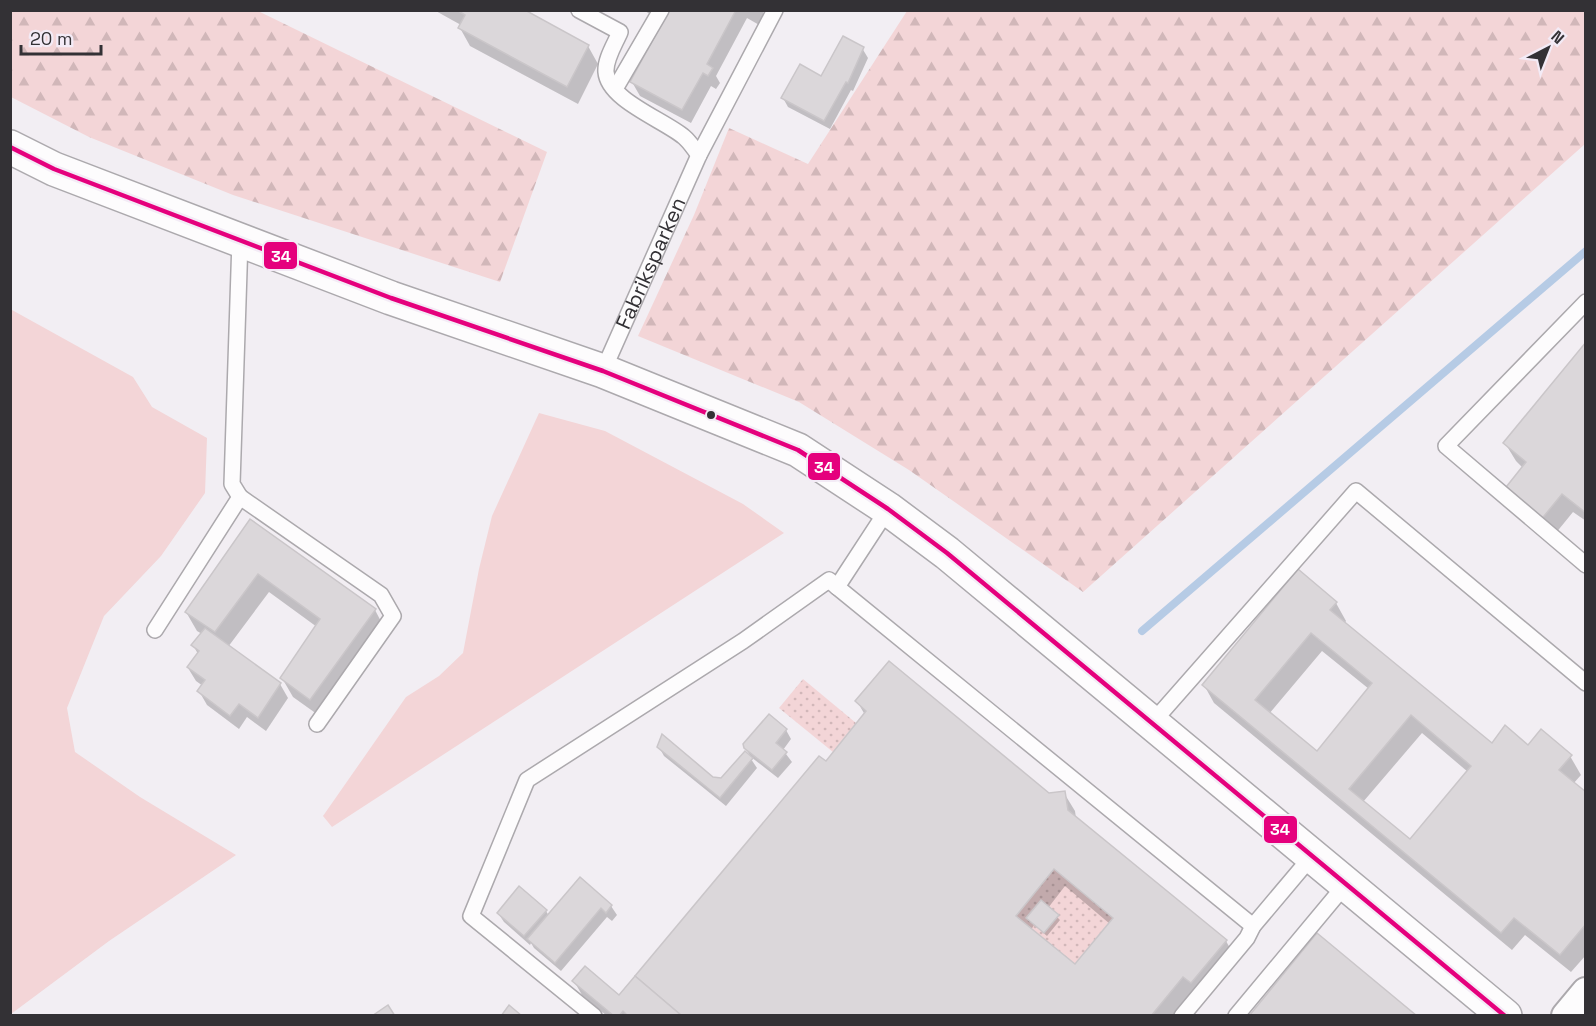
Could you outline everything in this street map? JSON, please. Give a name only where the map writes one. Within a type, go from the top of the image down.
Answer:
[{"type":"street","points":[[10,147],[54,169],[392,298],[603,371],[798,450],[888,508],[947,553],[1505,1016]]},
{"type":"street","points":[[1566,1016],[1586,992]]},
{"type":"lane","points":[[579,10],[620,32],[608,59],[606,71],[608,81],[634,106],[685,138],[699,155]]},
{"type":"lane","points":[[615,89],[661,10]]},
{"type":"lane","name":"Fabriksparken","points":[[603,371],[699,155],[775,10]]},
{"type":"lane","points":[[240,240],[232,484],[240,497],[381,595],[393,616],[317,724]]},
{"type":"lane","points":[[1586,302],[1446,446],[1586,565]]},
{"type":"lane","points":[[1152,723],[1356,490],[1586,683]]},
{"type":"lane","points":[[155,630],[240,497]]},
{"type":"lane","points":[[837,587],[888,508]]},
{"type":"lane","points":[[594,1016],[471,916],[527,780],[743,641],[829,580],[1253,926]]},
{"type":"lane","points":[[1182,1016],[1312,856]]},
{"type":"lane","points":[[1236,1016],[1346,884]]},
{"type":"green space","points":[[10,11],[258,11],[547,152],[500,282],[233,195],[89,137],[11,97]]},
{"type":"green space","points":[[907,11],[1585,11],[1585,144],[1083,592],[909,470],[799,402],[638,336],[694,215],[729,128],[808,164]]},
{"type":"green space","points":[[12,310],[133,377],[152,407],[207,438],[205,493],[161,556],[104,616],[67,708],[75,752],[140,797],[236,855],[109,941],[11,1014]]},
{"type":"green space","points":[[539,413],[605,431],[743,504],[784,533],[332,827],[323,816],[406,697],[439,676],[463,653],[492,516]]},
{"type":"green space","points":[[803,679],[856,723],[833,752],[779,708]]},
{"type":"green space","points":[[1054,869],[1113,918],[1075,964],[1016,916]]},
{"type":"building","points":[[457,10],[525,10],[589,45],[567,87],[458,28],[465,15]]},
{"type":"building","points":[[669,10],[736,10],[707,64],[713,68],[708,76],[703,73],[682,110],[630,82]]},
{"type":"building","points":[[843,36],[864,47],[848,83],[846,82],[824,121],[781,98],[800,64],[821,76]]},
{"type":"building","points":[[1586,342],[1586,513],[1562,494],[1540,521],[1503,491],[1526,462],[1503,443]]},
{"type":"building","points":[[250,519],[376,609],[310,700],[280,678],[320,619],[258,574],[215,632],[185,612]]},
{"type":"building","points":[[1298,569],[1337,602],[1330,610],[1492,743],[1505,725],[1528,745],[1541,729],[1572,755],[1559,770],[1586,792],[1586,924],[1560,955],[1514,918],[1501,933],[1202,685]],"holes":[[[1311,633],[1372,683],[1317,751],[1255,700]],[[1411,715],[1471,766],[1410,839],[1349,789]]]},
{"type":"building","points":[[205,628],[281,683],[258,718],[239,704],[230,716],[197,691],[205,680],[187,667],[199,651],[191,645]]},
{"type":"building","points":[[889,661],[1049,793],[1065,791],[1068,810],[1227,940],[1191,983],[1183,977],[1151,1016],[682,1016],[635,976],[819,756],[826,761],[866,711],[855,701]],"holes":[[[1054,869],[1113,918],[1075,964],[1016,916]]]},
{"type":"building","points":[[769,714],[787,729],[776,743],[787,752],[772,770],[744,748],[743,744]]},
{"type":"building","points":[[662,734],[713,777],[721,778],[745,751],[753,758],[720,798],[657,747]]},
{"type":"building","points":[[580,877],[612,905],[606,913],[601,908],[555,963],[527,939]]},
{"type":"building","points":[[519,886],[547,910],[524,936],[497,913]]},
{"type":"building","points":[[1041,900],[1059,915],[1044,933],[1026,918]]},
{"type":"building","points":[[1317,933],[1417,1016],[1249,1016]]},
{"type":"building","points":[[585,966],[619,995],[635,976],[682,1016],[628,1016],[623,1011],[619,1016],[614,1016],[572,981]]},
{"type":"building","points":[[388,1005],[395,1016],[372,1016]]},
{"type":"building","points":[[509,1005],[522,1016],[501,1016]]},
{"type":"waterway","points":[[1142,631],[1586,251]]},
{"type":"transit line","name":"34","points":[[10,147],[54,169],[391,298],[603,371],[798,450],[888,509],[947,553],[1505,1016]]}]
